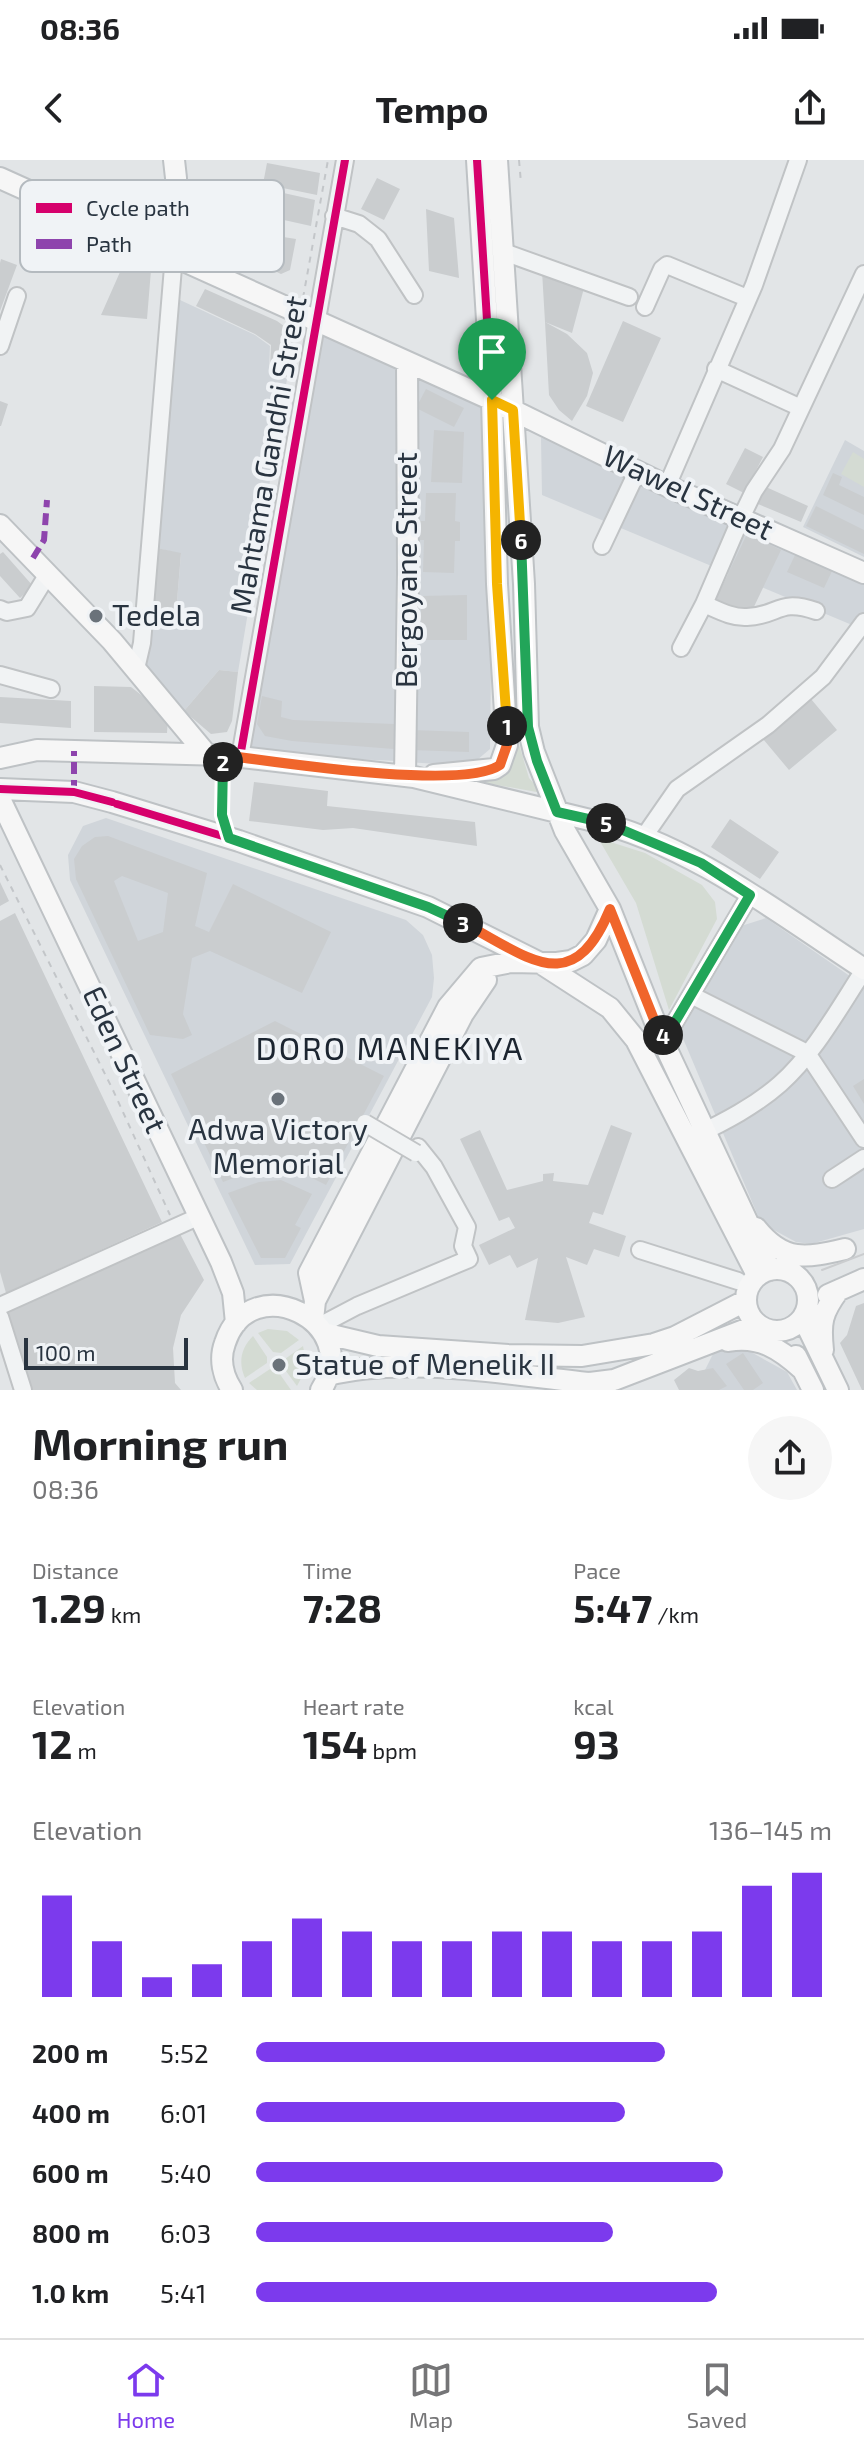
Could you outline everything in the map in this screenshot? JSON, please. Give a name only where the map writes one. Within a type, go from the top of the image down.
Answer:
[{"type":"main road","points":[[174,160],[176,180]]},
{"type":"main road","points":[[410,777],[484,772],[500,765],[507,745],[497,584],[492,400],[477,160]]},
{"type":"main road","points":[[497,160],[524,584],[528,727],[537,761],[565,831],[610,909],[741,1247],[742,1263],[760,1280],[804,1285],[806,1311],[825,1365],[838,1390]]},
{"type":"main road","name":"Wawel Street","points":[[0,178],[20,187]]},
{"type":"main road","name":"Wawel Street","points":[[211,272],[492,400],[667,486],[864,573]]},
{"type":"main road","name":"Bergoyane Street","points":[[407,363],[410,777]]},
{"type":"main road","points":[[0,525],[223,756]]},
{"type":"main road","points":[[0,758],[37,750],[223,756],[410,777],[613,825],[701,863],[864,969]]},
{"type":"main road","points":[[0,789],[74,792],[229,838],[454,918],[542,964],[610,1008],[636,1040],[741,1210],[771,1245],[799,1257],[854,1246]]},
{"type":"main road","name":"Eden Street","points":[[0,799],[200,1216],[233,1293],[236,1323]]},
{"type":"main road","points":[[324,1383],[330,1361],[317,1320],[463,1014],[487,977],[511,962],[542,964],[571,961],[583,955],[596,940],[610,909]]},
{"type":"main road","points":[[741,1210],[760,1280],[747,1310],[757,1325],[775,1332],[785,1331],[806,1311],[864,1279]]},
{"type":"main road","points":[[232,1390],[222,1364],[227,1335],[249,1312],[274,1306],[300,1311],[378,1346],[508,1355],[582,1356],[654,1344],[675,1337],[712,1319],[760,1280],[854,1246]]},
{"type":"main road","points":[[825,1365],[824,1310],[838,1291]]},
{"type":"main road","points":[[324,1383],[354,1369],[397,1367],[551,1384],[614,1380],[757,1325]]},
{"type":"main road","points":[[785,1331],[813,1390]]},
{"type":"main road","points":[[708,1345],[740,1338],[755,1341],[779,1348],[802,1369]]},
{"type":"street","name":"Mahtama Gandhi Street","points":[[223,756],[318,322],[345,160]]},
{"type":"street","points":[[667,486],[754,285],[798,160]]},
{"type":"street","points":[[334,216],[359,224],[378,239],[414,295]]},
{"type":"street","points":[[501,251],[629,297]]},
{"type":"street","points":[[645,307],[662,269],[667,265],[747,298]]},
{"type":"street","points":[[136,669],[145,612],[173,272]]},
{"type":"street","points":[[681,648],[754,491],[782,449],[864,274]]},
{"type":"street","points":[[0,346],[17,296]]},
{"type":"street","points":[[716,369],[801,408]]},
{"type":"street","points":[[602,546],[637,472]]},
{"type":"street","points":[[0,609],[7,612],[27,608],[48,574]]},
{"type":"street","points":[[704,604],[736,617],[763,615],[784,605],[799,605],[816,611]]},
{"type":"street","points":[[643,838],[677,789],[768,725],[823,677],[864,622]]},
{"type":"street","points":[[0,675],[51,689]]},
{"type":"street","points":[[423,894],[454,918]]},
{"type":"street","points":[[661,1037],[672,1027],[750,895]]},
{"type":"street","points":[[697,1136],[762,1099],[781,1083],[807,1053],[864,969]]},
{"type":"street","points":[[691,995],[807,1053],[864,1139]]},
{"type":"street","points":[[317,1320],[469,1259],[463,1246],[467,1227],[434,1167],[417,1150],[363,1122]]},
{"type":"street","points":[[832,1179],[864,1158]]},
{"type":"street","points":[[0,1306],[200,1216]]},
{"type":"street","points":[[640,1250],[760,1280]]},
{"type":"street","points":[[0,1317],[23,1390]]},
{"type":"path","points":[[519,160],[521,183]]},
{"type":"path","points":[[223,756],[222,815],[229,838]]},
{"type":"path","points":[[0,865],[112,1088],[175,1227]]},
{"type":"shaded area","points":[[180,300],[255,335],[270,346],[269,369],[287,379],[238,672],[219,670],[184,711],[144,666],[151,622],[175,625],[181,554],[157,548]]},
{"type":"shaded area","points":[[318,332],[400,364],[397,761],[240,754]]},
{"type":"shaded area","points":[[407,368],[489,406],[493,494],[490,749],[470,766],[406,762]]},
{"type":"shaded area","points":[[541,438],[572,442],[864,570],[864,630],[542,495]]},
{"type":"shaded area","points":[[845,440],[864,451],[864,557],[803,527]]},
{"type":"shaded area","points":[[853,452],[864,459],[864,487],[841,474]]},
{"type":"shaded area","points":[[518,741],[529,778],[542,793],[481,782],[497,776],[511,765]]},
{"type":"shaded area","points":[[106,818],[406,920],[423,935],[432,955],[432,997],[290,1264],[255,1265],[70,880],[68,855],[83,826]]},
{"type":"shaded area","points":[[598,838],[645,853],[702,885],[715,902],[717,919],[669,1010],[636,903]]},
{"type":"shaded area","points":[[766,918],[857,981],[864,971],[864,1229],[811,1244],[796,1242],[761,1223],[679,1029],[738,927]]},
{"type":"shaded area","points":[[268,1329],[287,1331],[299,1340],[281,1353],[273,1352],[258,1333]]},
{"type":"shaded area","points":[[253,1336],[267,1357],[267,1363],[245,1378],[242,1356]]},
{"type":"shaded area","points":[[303,1346],[307,1367],[297,1386],[283,1367],[285,1359]]},
{"type":"shaded area","points":[[740,1346],[787,1372],[797,1390],[701,1390],[699,1382],[716,1348]]},
{"type":"shaded area","points":[[270,1369],[277,1370],[291,1390],[257,1390],[249,1383]]},
{"type":"building","points":[[267,163],[320,173],[317,195],[284,188],[284,180],[264,180]]},
{"type":"building","points":[[377,178],[400,189],[384,220],[361,209]]},
{"type":"building","points":[[284,193],[315,200],[311,226],[284,220]]},
{"type":"building","points":[[426,209],[454,218],[459,278],[429,271]]},
{"type":"building","points":[[284,237],[296,239],[290,270],[281,274],[277,272],[284,272]]},
{"type":"building","points":[[1,259],[17,265],[0,311],[0,263]]},
{"type":"building","points":[[542,271],[584,288],[572,333],[545,322]]},
{"type":"building","points":[[120,272],[151,272],[147,319],[101,315]]},
{"type":"building","points":[[205,289],[277,321],[288,329],[293,339],[288,378],[270,369],[271,345],[196,306]]},
{"type":"building","points":[[623,321],[661,338],[623,422],[586,406]]},
{"type":"building","points":[[545,322],[567,334],[587,353],[593,373],[587,396],[572,421],[559,410],[549,395]]},
{"type":"building","points":[[426,389],[464,408],[454,427],[416,408]]},
{"type":"building","points":[[0,401],[8,404],[1,426],[0,426]]},
{"type":"building","points":[[434,430],[464,432],[462,483],[431,482]]},
{"type":"building","points":[[745,448],[763,457],[744,493],[726,484]]},
{"type":"building","points":[[833,473],[842,477],[839,485],[864,497],[864,515],[823,495]]},
{"type":"building","points":[[766,487],[808,506],[801,522],[758,504]]},
{"type":"building","points":[[426,493],[456,493],[455,521],[460,522],[460,541],[455,541],[454,573],[423,572],[424,540],[418,540],[418,521],[425,521]]},
{"type":"building","points":[[816,506],[864,530],[864,554],[806,526]]},
{"type":"building","points":[[747,534],[781,550],[750,615],[716,599]]},
{"type":"building","points":[[157,548],[181,553],[175,625],[151,622]]},
{"type":"building","points":[[3,552],[33,586],[20,598],[0,576],[0,554]]},
{"type":"building","points":[[796,553],[833,569],[824,588],[787,572]]},
{"type":"building","points":[[467,595],[467,640],[421,640],[421,596]]},
{"type":"building","points":[[219,670],[238,672],[232,721],[227,732],[211,734],[184,711]]},
{"type":"building","points":[[94,686],[131,687],[168,716],[167,733],[94,732]]},
{"type":"building","points":[[262,696],[282,701],[281,717],[293,720],[394,724],[394,749],[265,736],[257,724]]},
{"type":"building","points":[[0,697],[71,701],[71,728],[0,723]]},
{"type":"building","points":[[811,699],[837,730],[789,770],[763,739]]},
{"type":"building","points":[[411,730],[469,732],[469,752],[411,750]]},
{"type":"building","points":[[254,782],[328,791],[327,806],[475,822],[477,846],[353,828],[323,830],[249,821]]},
{"type":"building","points":[[730,819],[779,852],[760,879],[711,847]]},
{"type":"building","points":[[108,836],[207,873],[195,926],[209,932],[233,884],[331,932],[302,993],[210,951],[192,958],[183,1014],[192,1035],[183,1039],[150,1035],[76,879],[74,859],[82,846],[95,837]],"holes":[[[122,876],[168,893],[163,932],[138,941],[114,881]]]},
{"type":"building","points":[[0,882],[9,901],[0,906]]},
{"type":"building","points":[[15,913],[162,1222],[6,1293],[0,1272],[0,921]]},
{"type":"building","name":"Adwa Victory Memorial","points":[[275,1021],[384,1076],[326,1185],[290,1167],[266,1166],[223,1182],[171,1074]]},
{"type":"building","points":[[864,1079],[864,1104],[853,1086]]},
{"type":"building","points":[[611,1125],[632,1133],[603,1215],[593,1212],[589,1223],[626,1236],[619,1257],[594,1249],[587,1265],[566,1257],[585,1317],[558,1323],[525,1320],[538,1258],[517,1268],[510,1255],[489,1265],[479,1245],[515,1228],[509,1217],[499,1221],[460,1139],[480,1130],[507,1190],[543,1181],[543,1174],[554,1173],[553,1181],[588,1185]]},
{"type":"building","name":"Adwa Victory Memorial","points":[[281,1180],[312,1194],[295,1225],[301,1228],[285,1258],[261,1258],[228,1193],[259,1182]]},
{"type":"building","points":[[180,1234],[204,1280],[181,1315],[173,1348],[175,1383],[181,1390],[31,1390],[7,1307]]},
{"type":"building","points":[[864,1303],[862,1390],[840,1343],[847,1335],[856,1306]]},
{"type":"building","points":[[743,1353],[763,1383],[753,1390],[744,1390],[726,1364]]},
{"type":"building","points":[[689,1368],[698,1371],[713,1368],[727,1386],[719,1390],[679,1390],[674,1380]]},
{"type":"tram line","points":[[822,1270],[864,1254]]},
{"type":"marked path","points":[[33,558],[44,540],[47,500]]},
{"type":"marked path","points":[[74,751],[74,792]]},
{"type":"cycle path","points":[[240,757],[345,160]]},
{"type":"cycle path","points":[[414,777],[494,769],[500,765],[507,745],[497,584],[492,400],[477,160]]},
{"type":"cycle path","points":[[0,789],[74,792],[112,802]]},
{"type":"cycle path","points":[[117,804],[239,841],[454,918]]},
{"type":"place","name":"Tedela","points":[[96,616]]},
{"type":"place","name":"Adwa Victory Memorial","points":[[278,1099]]},
{"type":"place","name":"Statue of Menelik II","points":[[279,1365]]},
{"type":"district","name":"DORO MANEKIYA","points":[[390,1049]]},
{"type":"route","points":[[492,400],[513,410],[524,584],[528,727],[537,761],[557,812],[613,825],[701,863],[750,895],[672,1027],[661,1037],[610,909],[602,930],[583,955],[571,961],[542,964],[428,907],[229,838],[222,815],[224,755],[414,777],[484,772],[500,765],[505,756],[507,734],[497,584],[492,400]]}]
